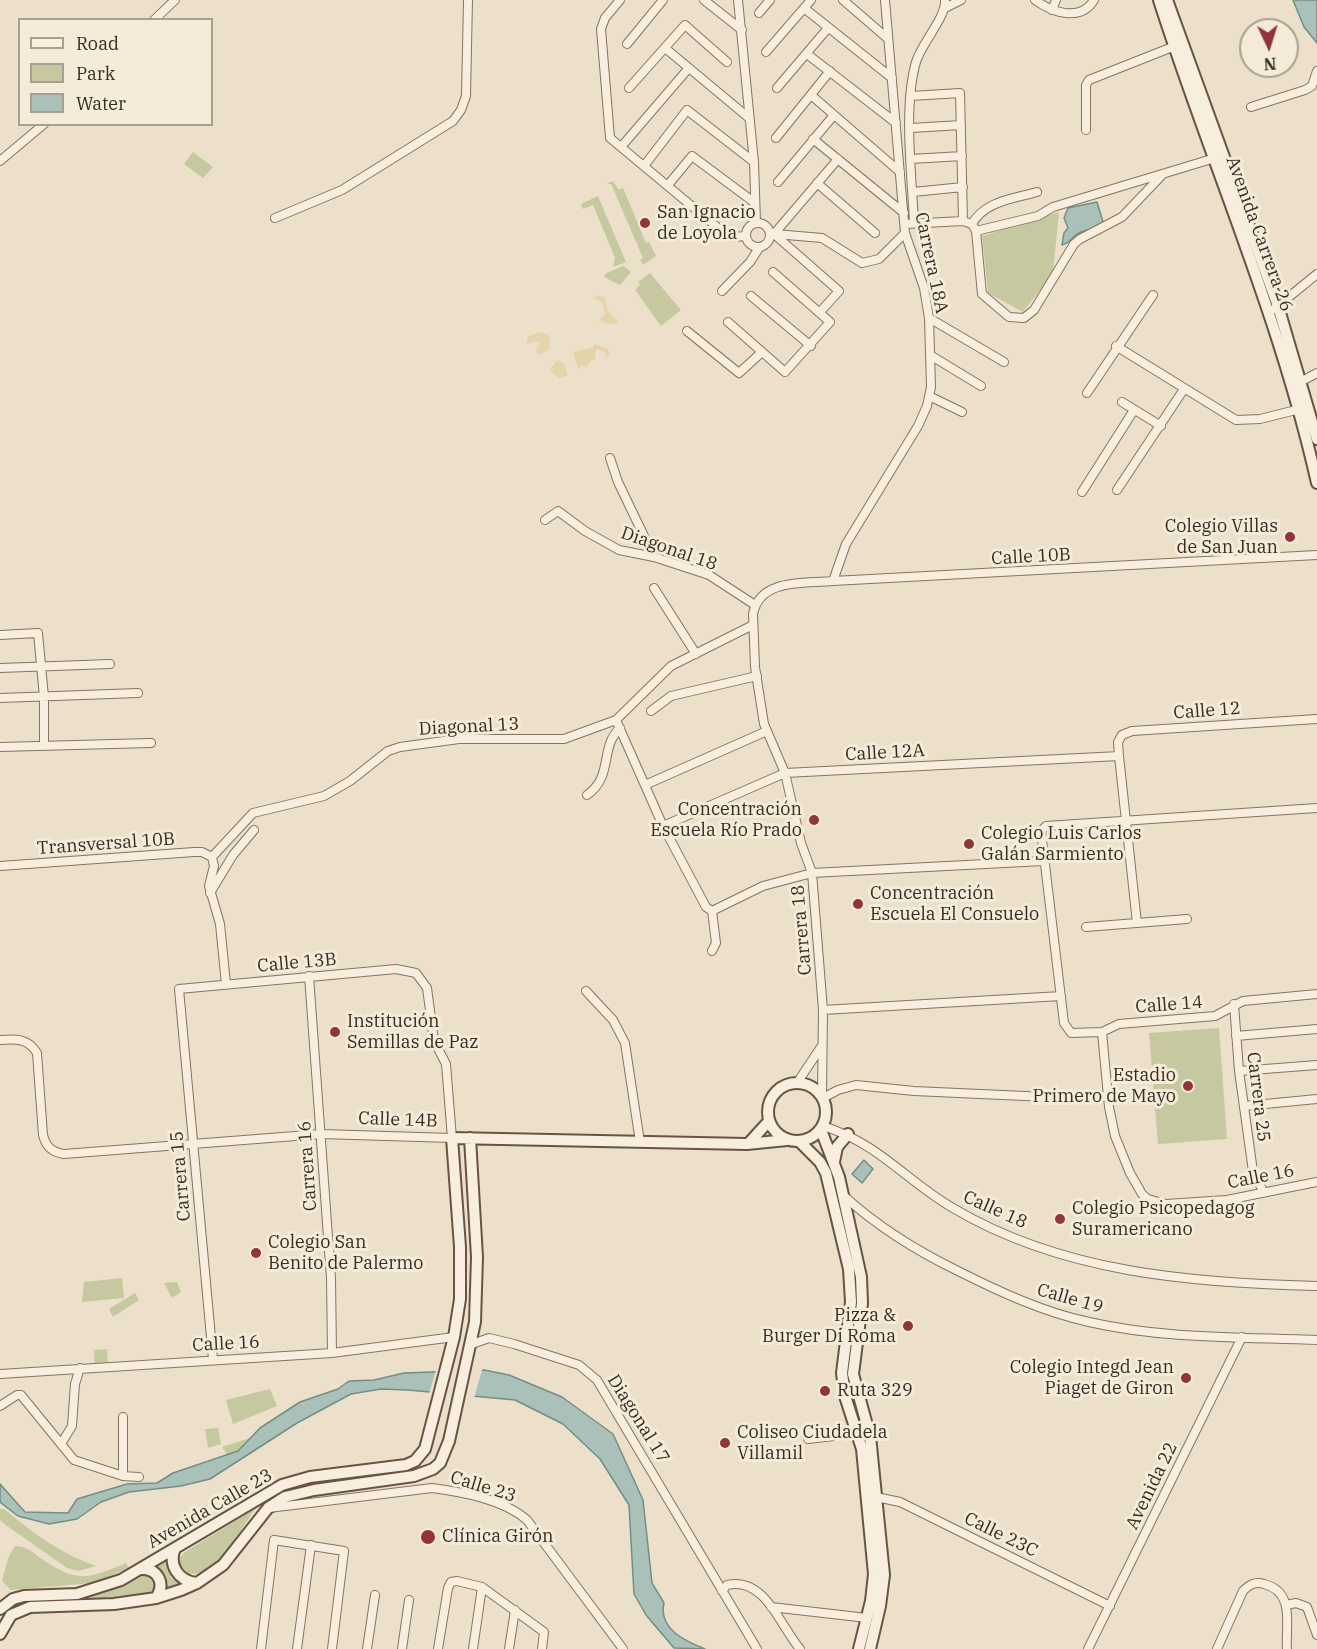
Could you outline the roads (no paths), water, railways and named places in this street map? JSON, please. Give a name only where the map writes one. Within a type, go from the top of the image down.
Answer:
[{"type":"street","points":[[156,18],[175,0]]},
{"type":"street","points":[[275,218],[342,190],[453,121],[461,110],[466,96],[468,0]]},
{"type":"street","points":[[620,0],[604,18],[600,38],[609,135],[723,232],[731,237],[746,236]]},
{"type":"street","points":[[627,44],[663,0]]},
{"type":"street","points":[[704,0],[742,30]]},
{"type":"street","points":[[738,0],[754,162],[756,223]]},
{"type":"street","points":[[759,13],[770,0]]},
{"type":"street","points":[[766,52],[811,0]]},
{"type":"street","points":[[843,0],[887,38]]},
{"type":"street","name":"Carrera 18A","points":[[833,581],[846,544],[918,426],[929,396],[929,318],[924,288],[905,233],[885,0]]},
{"type":"street","points":[[914,223],[911,96],[919,54],[945,4],[961,0]]},
{"type":"street","points":[[1035,0],[1052,9],[1077,13],[1086,10],[1094,0]]},
{"type":"street","points":[[1052,9],[1056,0]]},
{"type":"street","name":"Avenida Carrera 26","points":[[1159,0],[1215,158],[1302,381],[1317,439]]},
{"type":"street","name":"Avenida Carrera 26","points":[[1167,0],[1274,309],[1317,483]]},
{"type":"street","points":[[804,8],[892,78]]},
{"type":"street","points":[[629,88],[685,25],[727,62]]},
{"type":"street","points":[[777,88],[828,28]]},
{"type":"street","points":[[1086,130],[1086,85],[1089,80],[1175,46]]},
{"type":"street","points":[[665,48],[749,118]]},
{"type":"street","points":[[807,54],[896,123]]},
{"type":"street","points":[[621,147],[688,69]]},
{"type":"street","points":[[776,138],[830,71]]},
{"type":"street","points":[[1251,107],[1305,90],[1312,86],[1316,71]]},
{"type":"street","points":[[911,96],[960,93],[963,221]]},
{"type":"street","points":[[811,95],[900,172]]},
{"type":"street","points":[[644,166],[687,110],[754,162]]},
{"type":"street","points":[[777,182],[834,115]]},
{"type":"street","points":[[911,128],[962,125]]},
{"type":"street","points":[[0,161],[42,126]]},
{"type":"street","points":[[813,140],[904,213]]},
{"type":"street","points":[[668,185],[692,156],[755,203]]},
{"type":"street","points":[[911,159],[962,156]]},
{"type":"street","points":[[905,224],[963,221],[974,227],[1038,216],[1053,207],[1215,158]]},
{"type":"street","points":[[722,291],[750,262],[759,248],[766,245],[837,159]]},
{"type":"street","points":[[1037,192],[987,207],[978,214],[974,227],[982,294],[1009,317],[1024,318],[1034,310],[1074,244],[1122,217],[1163,174]]},
{"type":"street","points":[[817,183],[875,233]]},
{"type":"street","points":[[913,192],[963,188]]},
{"type":"street","points":[[759,248],[751,246],[746,236],[747,229],[756,223],[766,225],[773,234],[839,291],[820,312]]},
{"type":"street","points":[[773,234],[822,238],[862,263],[879,259],[905,233]]},
{"type":"street","points":[[728,322],[786,372],[811,346],[830,323],[773,272]]},
{"type":"street","points":[[1274,309],[1317,274]]},
{"type":"street","points":[[1087,393],[1116,346],[1153,295]]},
{"type":"street","points":[[751,296],[811,346]]},
{"type":"street","points":[[929,318],[1004,362]]},
{"type":"street","points":[[687,331],[739,373],[762,352]]},
{"type":"street","points":[[1116,346],[1236,420],[1260,419],[1300,409]]},
{"type":"street","points":[[930,355],[981,386]]},
{"type":"street","points":[[1302,381],[1317,373]]},
{"type":"street","points":[[1117,490],[1184,389]]},
{"type":"street","points":[[929,396],[962,412]]},
{"type":"street","points":[[1122,402],[1161,426]]},
{"type":"street","points":[[1082,492],[1134,410]]},
{"type":"street","points":[[610,458],[618,482],[654,557]]},
{"type":"street","name":"Diagonal 18","points":[[545,520],[558,511],[585,531],[619,550],[654,557],[709,575],[755,605]]},
{"type":"street","name":"Calle 10B","points":[[755,605],[762,594],[774,587],[833,581],[1317,555]]},
{"type":"street","points":[[654,588],[696,654]]},
{"type":"street","name":"Carrera 18","points":[[755,605],[753,625],[756,676],[767,731],[785,772],[801,843],[812,873],[823,1010],[823,1097]]},
{"type":"street","points":[[712,951],[716,943],[712,911],[706,907],[663,826],[616,720],[664,672],[753,625]]},
{"type":"street","points":[[0,635],[38,633],[44,697],[44,746]]},
{"type":"street","points":[[0,668],[110,664]]},
{"type":"street","points":[[651,711],[670,696],[756,676]]},
{"type":"street","points":[[0,698],[138,693]]},
{"type":"street","name":"Calle 12","points":[[1119,756],[1119,742],[1126,732],[1317,719]]},
{"type":"street","name":"Diagonal 13","points":[[212,857],[253,813],[324,796],[350,781],[388,751],[400,747],[459,739],[564,739],[616,720]]},
{"type":"street","points":[[587,795],[602,781],[611,739],[620,728]]},
{"type":"street","points":[[645,785],[767,731]]},
{"type":"street","points":[[0,747],[151,743]]},
{"type":"street","points":[[1119,756],[1128,820],[1137,923]]},
{"type":"street","name":"Calle 12A","points":[[663,826],[785,772],[1119,756]]},
{"type":"street","points":[[823,1010],[1061,996],[1043,861],[1041,831],[1046,826],[1317,808]]},
{"type":"street","points":[[210,893],[233,855],[255,830]]},
{"type":"street","name":"Transversal 10B","points":[[0,866],[194,852],[202,852],[212,857]]},
{"type":"street","points":[[212,857],[214,866],[209,881],[210,893],[220,924],[226,984]]},
{"type":"street","points":[[712,911],[763,886],[812,873],[1043,861]]},
{"type":"street","points":[[1086,927],[1187,919]]},
{"type":"street","name":"Calle 13B","points":[[179,989],[396,969],[416,973],[427,988],[434,1041],[446,1064],[452,1138]]},
{"type":"street","name":"Carrera 16","points":[[309,976],[333,1310],[333,1353]]},
{"type":"street","name":"Carrera 15","points":[[179,989],[213,1359]]},
{"type":"street","points":[[586,991],[613,1020],[625,1043],[640,1142]]},
{"type":"street","name":"Calle 14","points":[[1061,996],[1064,1023],[1071,1033],[1102,1032],[1119,1024],[1215,1016],[1234,1004],[1256,999],[1317,994]]},
{"type":"street","name":"Carrera 25","points":[[1234,1004],[1239,1071],[1253,1172],[1263,1191]]},
{"type":"street","points":[[1236,1036],[1317,1029]]},
{"type":"street","points":[[823,1097],[856,1085],[914,1091],[1047,1097],[1108,1096],[1102,1032]]},
{"type":"street","name":"Calle 14B","points":[[0,1040],[29,1042],[39,1063],[43,1135],[50,1149],[64,1154],[321,1134],[747,1144],[787,1140]]},
{"type":"street","points":[[797,1083],[822,1045]]},
{"type":"street","points":[[1239,1071],[1317,1065]]},
{"type":"street","points":[[797,1083],[809,1085],[823,1097],[827,1112],[822,1128],[812,1138],[800,1142],[787,1140],[776,1133],[769,1121],[768,1108],[773,1095],[784,1086],[797,1083]]},
{"type":"street","name":"Calle 16","points":[[1108,1096],[1118,1145],[1142,1194],[1156,1203],[1241,1199],[1263,1191],[1317,1182]]},
{"type":"street","points":[[1244,1106],[1317,1099]]},
{"type":"street","points":[[747,1144],[769,1121]]},
{"type":"street","points":[[822,1128],[844,1196],[862,1286],[853,1365],[854,1383],[870,1436],[884,1575],[880,1606],[870,1649]]},
{"type":"street","name":"Calle 18","points":[[822,1128],[848,1134],[876,1150],[961,1212],[1009,1235],[1101,1266],[1180,1279],[1317,1286]]},
{"type":"street","points":[[834,1162],[837,1147],[848,1134]]},
{"type":"street","name":"Avenida Calle 23","points":[[0,1609],[13,1599],[24,1596],[92,1591],[140,1569],[282,1485],[310,1477],[406,1466],[420,1456],[430,1435],[454,1337],[460,1299],[461,1264],[452,1138]]},
{"type":"street","name":"Avenida Calle 23","points":[[0,1634],[11,1615],[30,1607],[94,1606],[156,1598],[197,1583],[235,1552],[268,1508],[285,1497],[299,1492],[426,1473],[440,1463],[449,1441],[470,1350],[477,1282],[470,1138]]},
{"type":"street","points":[[800,1142],[820,1161],[826,1173],[849,1269],[851,1302],[842,1373],[845,1396],[859,1433],[874,1574],[859,1649]]},
{"type":"street","name":"Calle 19","points":[[844,1196],[881,1226],[921,1253],[1030,1304],[1061,1315],[1120,1328],[1317,1340]]},
{"type":"street","name":"Calle 16","points":[[0,1374],[333,1353],[454,1337]]},
{"type":"street","name":"Avenida 22","points":[[1088,1649],[1242,1337]]},
{"type":"street","name":"Diagonal 17","points":[[470,1350],[483,1339],[496,1339],[568,1361],[588,1371],[604,1390],[722,1591]]},
{"type":"street","points":[[61,1444],[72,1426],[75,1384],[80,1368]]},
{"type":"street","points":[[0,1406],[16,1395],[21,1395],[74,1460],[123,1476],[139,1477]]},
{"type":"street","points":[[123,1417],[123,1476]]},
{"type":"street","points":[[808,1439],[859,1433]]},
{"type":"street","name":"Calle 23","points":[[268,1508],[432,1488],[450,1490],[507,1508],[526,1520],[623,1649]]},
{"type":"street","name":"Calle 23C","points":[[876,1497],[900,1502],[1110,1606]]},
{"type":"street","points":[[261,1649],[274,1540],[344,1551],[332,1649]]},
{"type":"street","points":[[297,1649],[311,1545]]},
{"type":"street","points":[[175,1548],[172,1558],[178,1574],[186,1580],[197,1583]]},
{"type":"street","points":[[140,1569],[149,1569],[159,1577],[161,1590],[156,1598]]},
{"type":"street","points":[[438,1649],[449,1585],[457,1581],[482,1587],[544,1632],[542,1649]]},
{"type":"street","points":[[1217,1649],[1243,1591],[1250,1585],[1262,1583],[1275,1588],[1286,1605],[1289,1624],[1287,1649]]},
{"type":"street","points":[[757,1649],[722,1591],[727,1585],[741,1584],[757,1592],[771,1606],[800,1649]]},
{"type":"street","points":[[473,1649],[482,1587]]},
{"type":"street","points":[[367,1649],[375,1595]]},
{"type":"street","points":[[402,1649],[409,1600]]},
{"type":"street","points":[[1286,1605],[1296,1603],[1307,1607],[1317,1635]]},
{"type":"street","points":[[771,1606],[867,1618]]},
{"type":"street","points":[[509,1649],[515,1610]]},
{"type":"water","points":[[1293,0],[1317,0],[1317,43],[1304,27]]},
{"type":"water","points":[[1097,202],[1104,225],[1079,233],[1062,245],[1064,233],[1068,228],[1064,218],[1068,208]]},
{"type":"water","points":[[864,1160],[873,1169],[862,1183],[852,1174]]},
{"type":"water","points":[[484,1370],[509,1375],[562,1397],[613,1434],[643,1500],[652,1583],[664,1603],[665,1620],[675,1633],[705,1649],[674,1648],[646,1615],[634,1594],[629,1505],[600,1459],[563,1424],[515,1400],[381,1389],[351,1394],[297,1423],[210,1479],[181,1486],[129,1492],[101,1502],[77,1519],[49,1524],[18,1516],[0,1502],[0,1484],[25,1512],[68,1513],[77,1499],[127,1484],[157,1483],[173,1473],[238,1451],[260,1428],[300,1402],[338,1389],[349,1381],[374,1380],[404,1373]]},
{"type":"place","name":"San Ignacio de Loyola","points":[[645,223]]},
{"type":"place","name":"Colegio Villas de San Juan","points":[[1290,537]]},
{"type":"place","name":"Concentración Escuela Río Prado","points":[[814,820]]},
{"type":"place","name":"Colegio Luis Carlos Galán Sarmiento","points":[[969,844]]},
{"type":"place","name":"Concentración Escuela El Consuelo","points":[[858,904]]},
{"type":"place","name":"Institución Semillas de Paz","points":[[335,1032]]},
{"type":"place","name":"Estadio Primero de Mayo","points":[[1188,1086]]},
{"type":"place","name":"Colegio Psicopedagog Suramericano","points":[[1060,1219]]},
{"type":"place","name":"Colegio San Benito de Palermo","points":[[256,1253]]},
{"type":"place","name":"Pizza & Burger Di Roma","points":[[908,1326]]},
{"type":"place","name":"Colegio Integd Jean Piaget de Giron","points":[[1186,1378]]},
{"type":"place","name":"Ruta 329","points":[[825,1391]]},
{"type":"place","name":"Coliseo Ciudadela Villamil","points":[[725,1443]]},
{"type":"place","name":"Clínica Girón","points":[[428,1537]]}]
